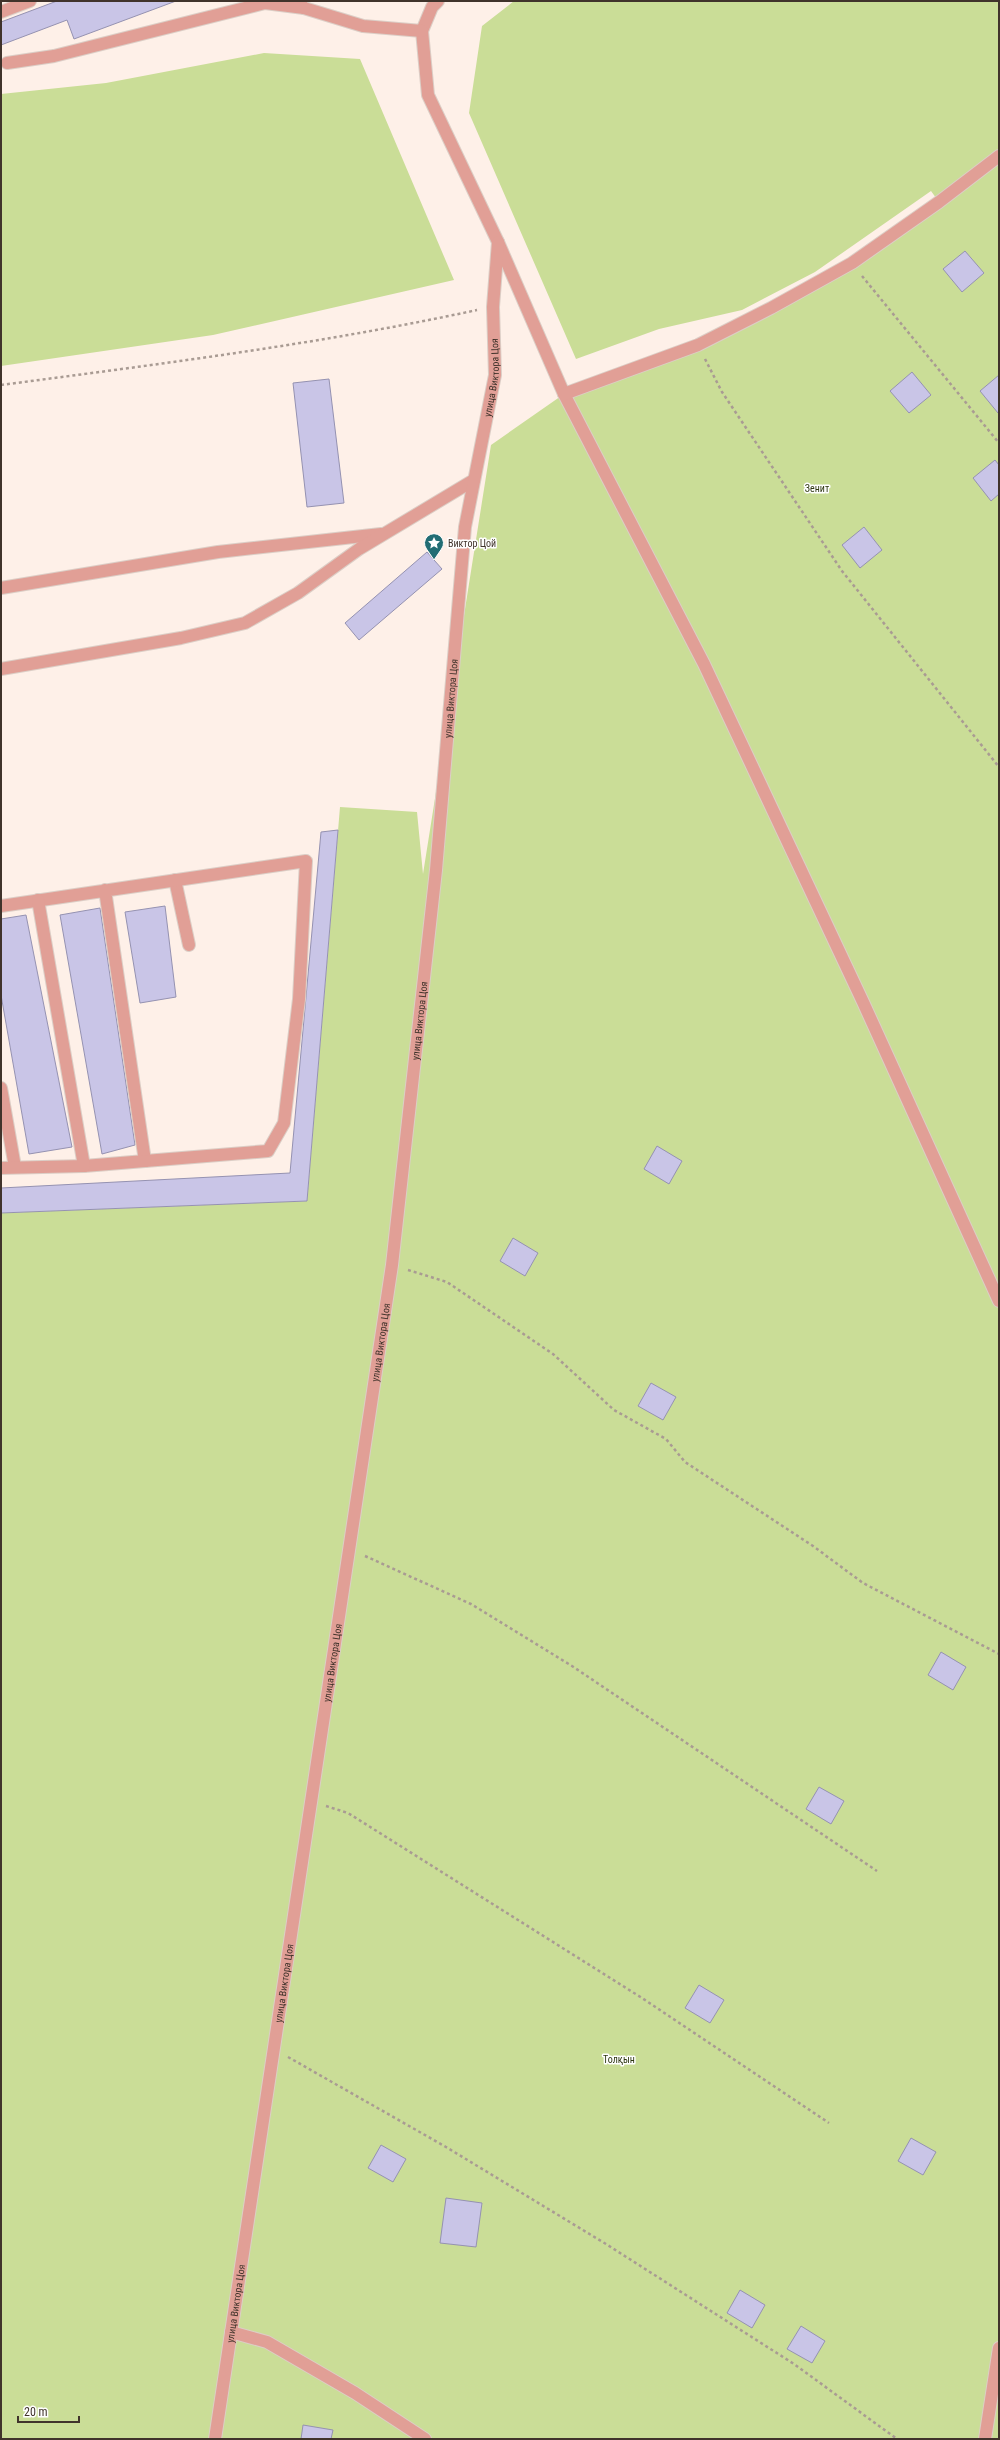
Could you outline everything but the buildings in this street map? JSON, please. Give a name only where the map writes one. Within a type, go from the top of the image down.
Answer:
[{"type":"street","points":[[1,12],[30,1]]},
{"type":"street","points":[[438,1],[432,7],[422,31],[428,95],[498,242],[564,394],[704,664],[863,1002],[999,1301]]},
{"type":"street","points":[[7,63],[54,56],[265,2],[301,5],[363,26],[422,31]]},
{"type":"street","points":[[564,394],[698,346],[852,263],[939,202],[999,156]]},
{"type":"street","name":"улица Виктора Цоя","points":[[216,2439],[392,1265],[436,870],[465,527],[495,374],[493,307],[498,242]]},
{"type":"street","points":[[1,669],[181,638],[246,623],[298,593],[359,549],[474,480]]},
{"type":"street","points":[[1,588],[218,552],[386,533]]},
{"type":"street","points":[[1,906],[306,861],[299,999],[284,1123],[268,1150],[84,1166],[1,1168]]},
{"type":"street","points":[[175,880],[189,945]]},
{"type":"street","points":[[105,890],[145,1161]]},
{"type":"street","points":[[38,900],[84,1166]]},
{"type":"street","points":[[1,1088],[15,1167]]},
{"type":"street","points":[[231,2332],[267,2342],[355,2393],[425,2439]]},
{"type":"street","points":[[985,2439],[999,2348]]},
{"type":"path","points":[[852,263],[999,443]]},
{"type":"path","points":[[1,385],[175,362],[339,337],[493,307]]},
{"type":"path","points":[[698,346],[722,392],[842,571],[999,767]]},
{"type":"path","points":[[392,1265],[447,1282],[553,1354],[614,1410],[666,1439],[685,1462],[813,1546],[863,1583],[999,1654]]},
{"type":"path","points":[[350,1549],[471,1604],[532,1641],[572,1666],[877,1871]]},
{"type":"path","points":[[311,1800],[348,1813],[642,1998],[829,2123]]},
{"type":"path","points":[[275,2050],[446,2147],[606,2244],[794,2364],[897,2439]]},
{"type":"green space","name":"Толқын","points":[[514,1],[999,1],[999,2439],[1,2439],[1,1213],[307,1201],[340,807],[417,812],[423,874],[491,445],[564,394],[771,308],[939,202],[931,191],[815,272],[742,310],[659,329],[576,359],[469,113],[482,26]]},
{"type":"green space","points":[[264,53],[360,59],[454,280],[213,335],[1,366],[1,94],[106,83]]},
{"type":"place","name":"Виктор Цой","points":[[434,560]]},
{"type":"park label","name":"Зенит","points":[[817,488]]}]
